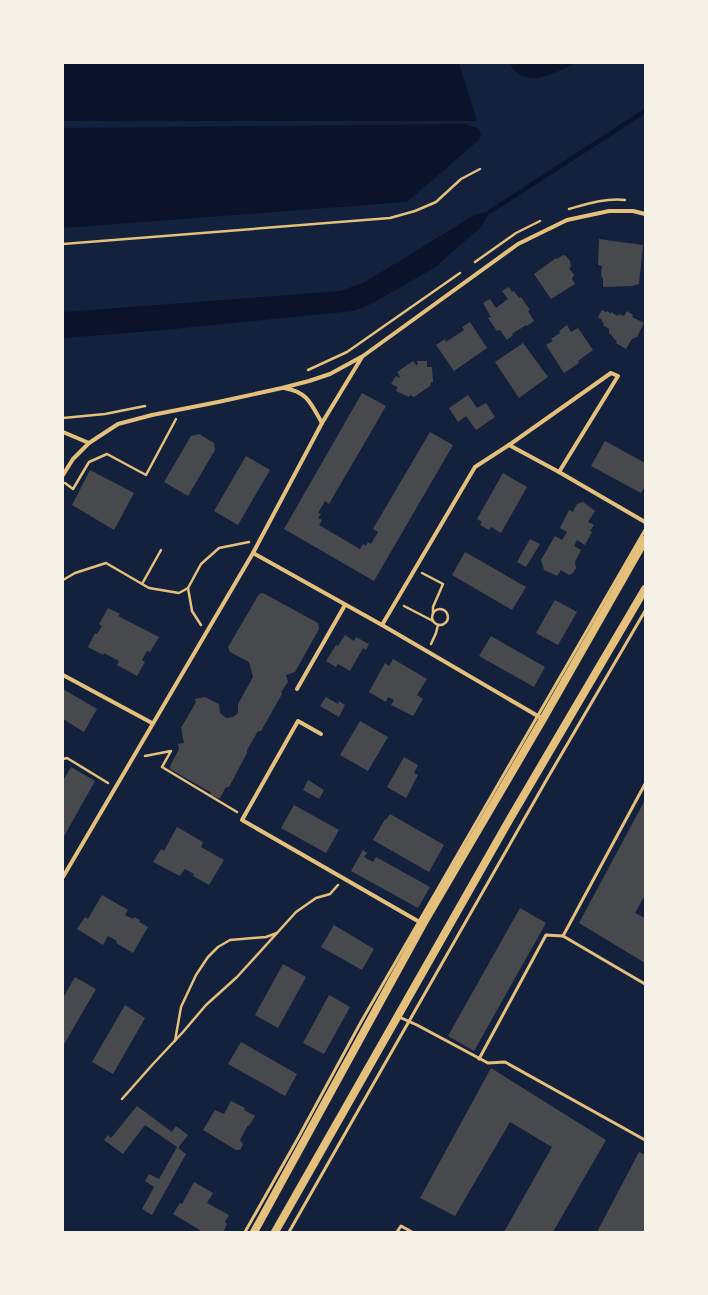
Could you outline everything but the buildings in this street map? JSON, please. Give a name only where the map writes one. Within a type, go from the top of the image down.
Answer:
[{"type":"main road","points":[[254,1232],[420,923],[645,540]]},
{"type":"main road","points":[[275,1232],[511,817],[645,589]]},
{"type":"street","points":[[63,475],[73,459],[89,443],[118,424],[282,388],[330,374],[362,356],[518,244],[567,220],[608,211],[633,211],[645,214]]},
{"type":"street","points":[[63,877],[253,553],[322,422],[362,356]]},
{"type":"street","points":[[382,625],[475,467],[612,374],[618,376],[559,472]]},
{"type":"street","points":[[282,388],[301,394],[308,400],[322,422]]},
{"type":"street","points":[[63,432],[89,443]]},
{"type":"street","points":[[509,445],[645,522]]},
{"type":"street","points":[[253,553],[382,625],[540,717]]},
{"type":"street","points":[[297,689],[345,604]]},
{"type":"street","points":[[63,675],[152,723]]},
{"type":"street","points":[[321,734],[298,721],[242,820],[420,923]]},
{"type":"lane","points":[[540,717],[645,530]]},
{"type":"lane","points":[[289,1232],[547,779],[645,611]]},
{"type":"lane","points":[[563,936],[645,784]]},
{"type":"lane","points":[[245,1232],[361,1022],[420,923]]},
{"type":"lane","points":[[479,1059],[546,934],[563,936],[645,984]]},
{"type":"lane","points":[[397,1016],[488,1063],[505,1062],[645,1140]]},
{"type":"lane","points":[[397,1232],[401,1226],[412,1232]]},
{"type":"path","points":[[63,244],[390,218],[415,211],[436,202],[461,179],[480,169]]},
{"type":"path","points":[[564,210],[594,202],[616,200],[630,201]]},
{"type":"path","points":[[469,266],[516,233],[543,220]]},
{"type":"path","points":[[307,370],[347,352],[463,270]]},
{"type":"path","points":[[63,418],[105,414],[152,405]]},
{"type":"path","points":[[63,482],[72,489],[90,462],[107,454],[146,475],[180,410]]},
{"type":"path","points":[[63,580],[75,573],[106,563],[149,588],[179,593],[188,588],[201,564],[219,548],[260,540]]},
{"type":"path","points":[[142,584],[162,550]]},
{"type":"path","points":[[415,570],[443,584],[433,607],[433,622]]},
{"type":"path","points":[[188,588],[192,610],[206,632]]},
{"type":"path","points":[[396,602],[438,625],[446,623],[448,619],[448,613],[444,610],[439,609],[433,614]]},
{"type":"path","points":[[427,651],[436,633],[438,625]]},
{"type":"path","points":[[136,751],[145,756],[171,751],[162,767],[244,817]]},
{"type":"path","points":[[63,759],[67,758],[115,787]]},
{"type":"path","points":[[122,1099],[206,1005],[237,977],[296,912],[316,898],[330,894],[344,879]]},
{"type":"path","points":[[175,1041],[181,1007],[196,975],[208,957],[218,947],[230,940],[266,937],[278,932]]},
{"type":"water","points":[[63,63],[459,63],[477,121],[63,121]]},
{"type":"water","points":[[509,63],[575,63],[558,72],[540,78],[532,78],[523,76]]},
{"type":"water","points":[[465,124],[478,128],[481,134],[479,140],[407,202],[63,228],[63,128]]},
{"type":"water","points":[[491,211],[480,228],[434,268],[373,303],[354,311],[153,331],[63,338],[63,312],[341,291],[365,282],[476,214]]},
{"type":"waterway","points":[[491,211],[645,111]]}]
